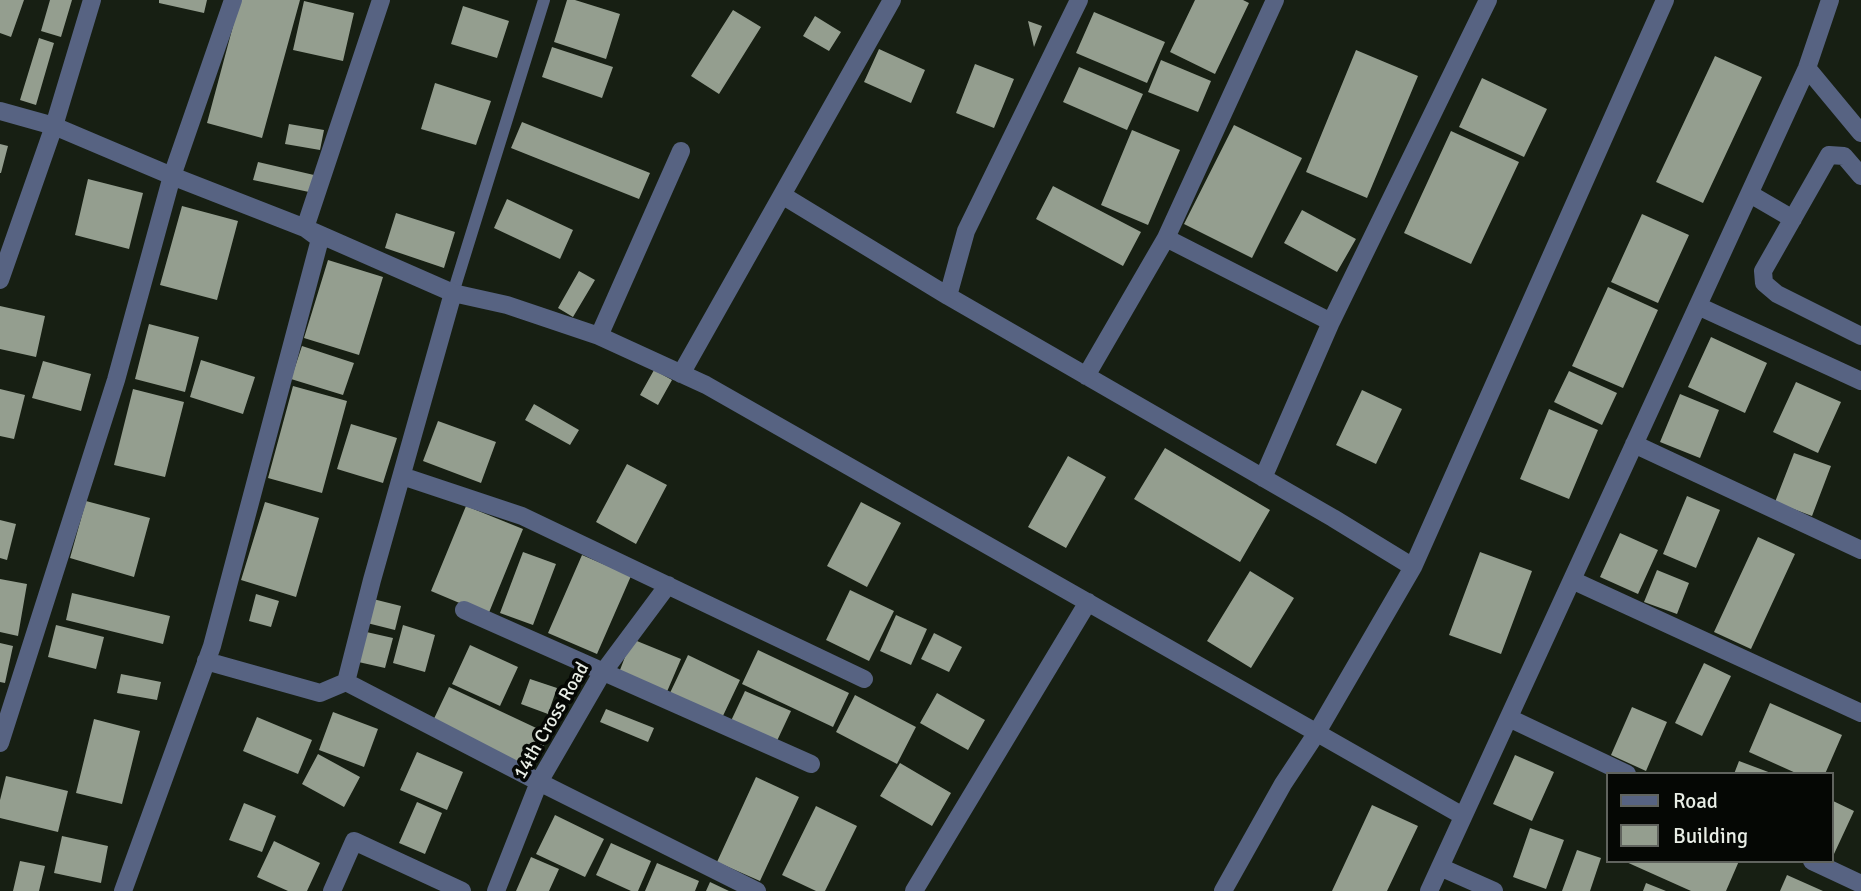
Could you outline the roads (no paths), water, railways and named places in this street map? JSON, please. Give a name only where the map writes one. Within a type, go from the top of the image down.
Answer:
[{"type":"street","points":[[0,280],[54,126],[92,0]]},
{"type":"street","points":[[0,743],[116,380],[172,176],[233,0]]},
{"type":"street","points":[[305,228],[381,0]]},
{"type":"street","points":[[681,373],[892,0]]},
{"type":"street","points":[[948,296],[966,231],[1079,0]]},
{"type":"street","points":[[1086,376],[1166,239],[1275,0]]},
{"type":"street","points":[[1263,478],[1331,322],[1488,0]]},
{"type":"street","points":[[1223,891],[1283,783],[1316,734],[1413,567],[1665,0]]},
{"type":"street","points":[[1429,891],[1807,68],[1830,0]]},
{"type":"street","points":[[1807,68],[1861,133]]},
{"type":"street","points":[[0,111],[54,126],[305,228],[453,293],[507,305],[599,336],[706,385],[1463,816]]},
{"type":"street","points":[[599,336],[681,150]]},
{"type":"street","points":[[1861,176],[1844,156],[1829,155],[1763,271],[1764,283],[1777,294],[1861,336]]},
{"type":"street","points":[[1749,194],[1793,219]]},
{"type":"street","points":[[782,195],[948,296],[1413,567]]},
{"type":"street","points":[[123,891],[206,661],[320,239],[305,228]]},
{"type":"street","points":[[1166,239],[1331,322]]},
{"type":"street","points":[[346,682],[453,293]]},
{"type":"street","points":[[1698,306],[1861,381]]},
{"type":"street","points":[[1634,444],[1861,550]]},
{"type":"street","points":[[402,476],[522,516],[864,679]]},
{"type":"street","points":[[1572,580],[1861,713]]},
{"type":"street","name":"14th Cross Road","points":[[496,891],[539,782],[603,672],[668,585]]},
{"type":"street","points":[[916,890],[1088,602]]},
{"type":"street","points":[[464,610],[811,764]]},
{"type":"street","points":[[206,661],[320,693],[346,682]]},
{"type":"street","points":[[346,682],[757,891]]},
{"type":"street","points":[[1508,718],[1623,772]]},
{"type":"street","points":[[332,891],[354,841],[462,891]]},
{"type":"street","points":[[1816,863],[1861,884]]},
{"type":"street","points":[[1440,867],[1494,891]]},
{"type":"lane","points":[[453,293],[544,0]]}]
